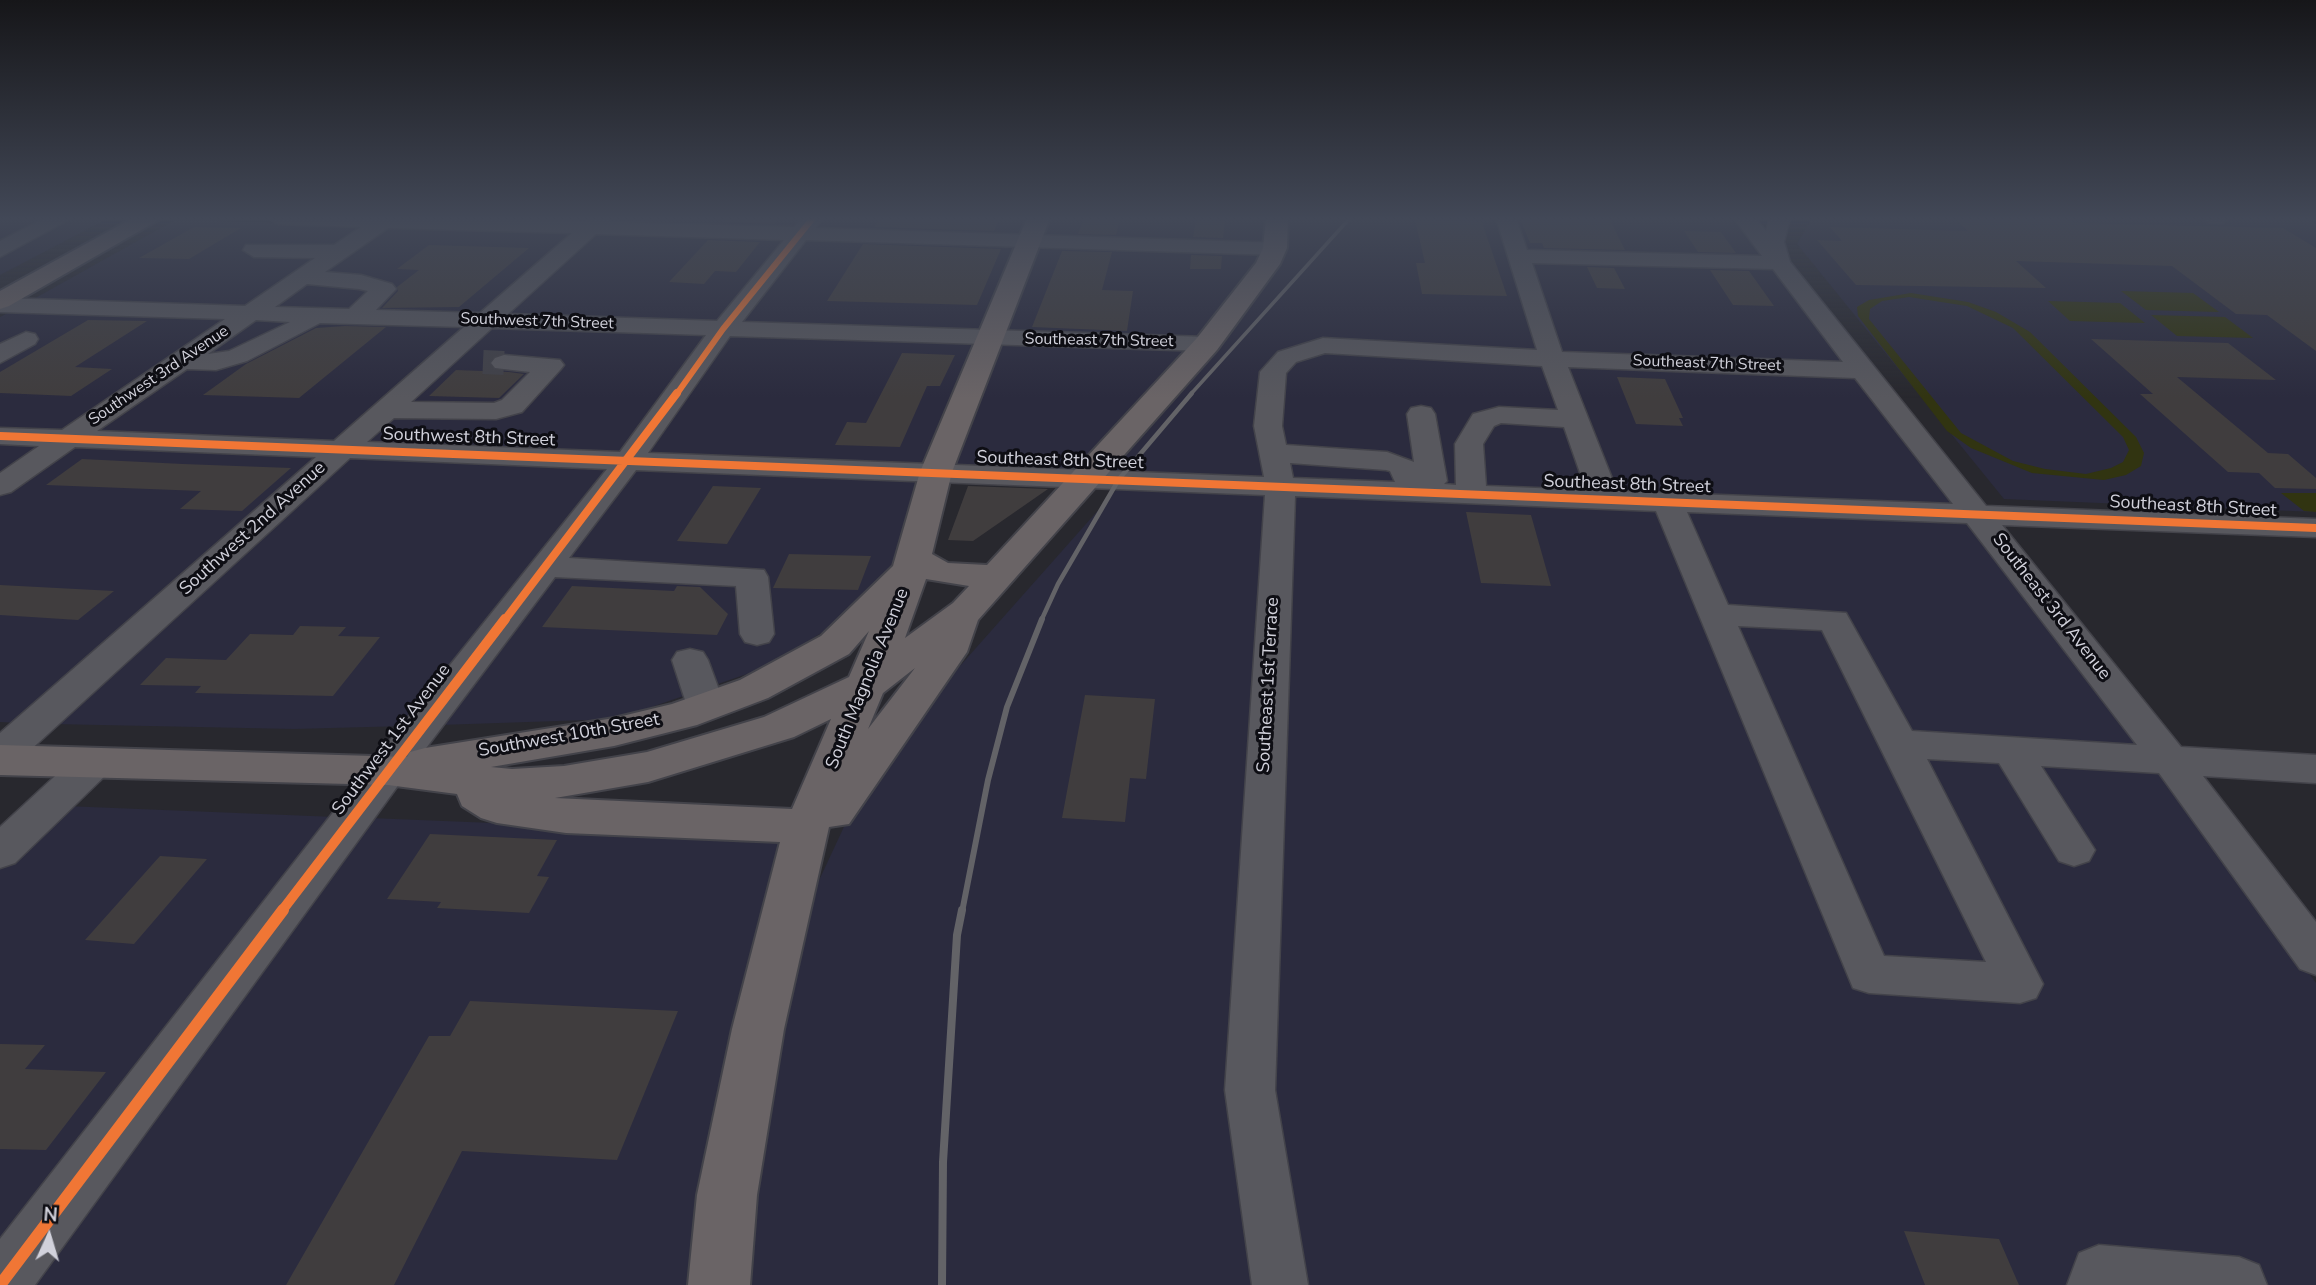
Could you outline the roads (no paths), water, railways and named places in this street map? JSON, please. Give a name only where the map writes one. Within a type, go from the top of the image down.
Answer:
[{"type":"highway","points":[[0,303],[44,278]]},
{"type":"main road","name":"South Magnolia Avenue","points":[[719,1285],[729,1182],[758,1029],[807,826],[904,594],[936,472],[1014,278]]},
{"type":"main road","points":[[966,611],[1089,478],[1207,344],[1258,278]]},
{"type":"main road","points":[[912,560],[942,573],[997,577]]},
{"type":"main road","name":"Southwest 10th Street","points":[[388,770],[614,732],[706,706],[754,688],[835,645],[912,560]]},
{"type":"main road","name":"South Magnolia Avenue","points":[[789,904],[840,798],[948,652],[966,611]]},
{"type":"main road","name":"Southwest 10th Street","points":[[0,758],[388,770],[512,785],[564,782],[648,767],[779,727],[867,685],[966,611]]},
{"type":"main road","points":[[446,777],[497,807],[525,811],[566,816],[807,826]]},
{"type":"street","name":"Southwest 3rd Avenue","points":[[0,486],[301,278]]},
{"type":"street","points":[[323,278],[361,282],[384,289],[357,315]]},
{"type":"street","name":"Southwest 2nd Avenue","points":[[0,758],[534,278]]},
{"type":"street","name":"Southwest 1st Avenue","points":[[0,1285],[388,770],[628,461],[723,329],[764,278]]},
{"type":"street","points":[[1526,278],[1552,359],[1605,500]]},
{"type":"street","name":"Southeast 3rd Avenue","points":[[1791,278],[2169,759],[2316,957]]},
{"type":"street","name":"Southwest 7th Street","points":[[0,303],[990,339]]},
{"type":"street","points":[[181,361],[216,362],[238,356],[298,327],[317,314]]},
{"type":"street","points":[[0,337],[26,339],[0,355]]},
{"type":"street","name":"Southeast 7th Street","points":[[990,339],[1207,344]]},
{"type":"street","name":"Southeast 1st Terrace","points":[[1280,1285],[1250,1090],[1280,486],[1268,426],[1273,372],[1287,357],[1323,345],[1552,359]]},
{"type":"street","name":"Southeast 7th Street","points":[[1552,359],[1862,370]]},
{"type":"street","points":[[441,361],[473,362]]},
{"type":"street","points":[[387,410],[496,411],[512,406],[551,365],[505,363]]},
{"type":"street","points":[[1421,414],[1423,486]]},
{"type":"street","points":[[1471,494],[1469,444],[1483,420],[1499,415],[1574,419]]},
{"type":"street","name":"Southwest 8th Street","points":[[0,436],[936,472]]},
{"type":"street","points":[[1273,453],[1387,461],[1402,465],[1423,486]]},
{"type":"street","name":"Southeast 8th Street","points":[[936,472],[1280,486],[1423,486],[1471,494],[2316,528]]},
{"type":"street","points":[[1668,503],[1868,974],[2020,984],[1900,744],[1834,620],[1716,615]]},
{"type":"street","points":[[546,567],[752,577],[757,634]]},
{"type":"street","points":[[690,660],[706,706]]},
{"type":"street","points":[[1900,744],[2316,769]]},
{"type":"street","points":[[2010,750],[2074,850]]},
{"type":"street","points":[[0,852],[94,762]]},
{"type":"street","points":[[2095,1285],[2099,1273],[2239,1285]]},
{"type":"tunnel","points":[[483,362],[504,363]]},
{"type":"railway","points":[[1190,395],[1296,278]]},
{"type":"railway","points":[[1041,621],[1058,584],[1119,479],[1192,393]]},
{"type":"railway","points":[[962,912],[988,780],[1007,707],[1042,619]]},
{"type":"railway","points":[[942,1285],[943,1162],[957,935],[962,910]]}]
